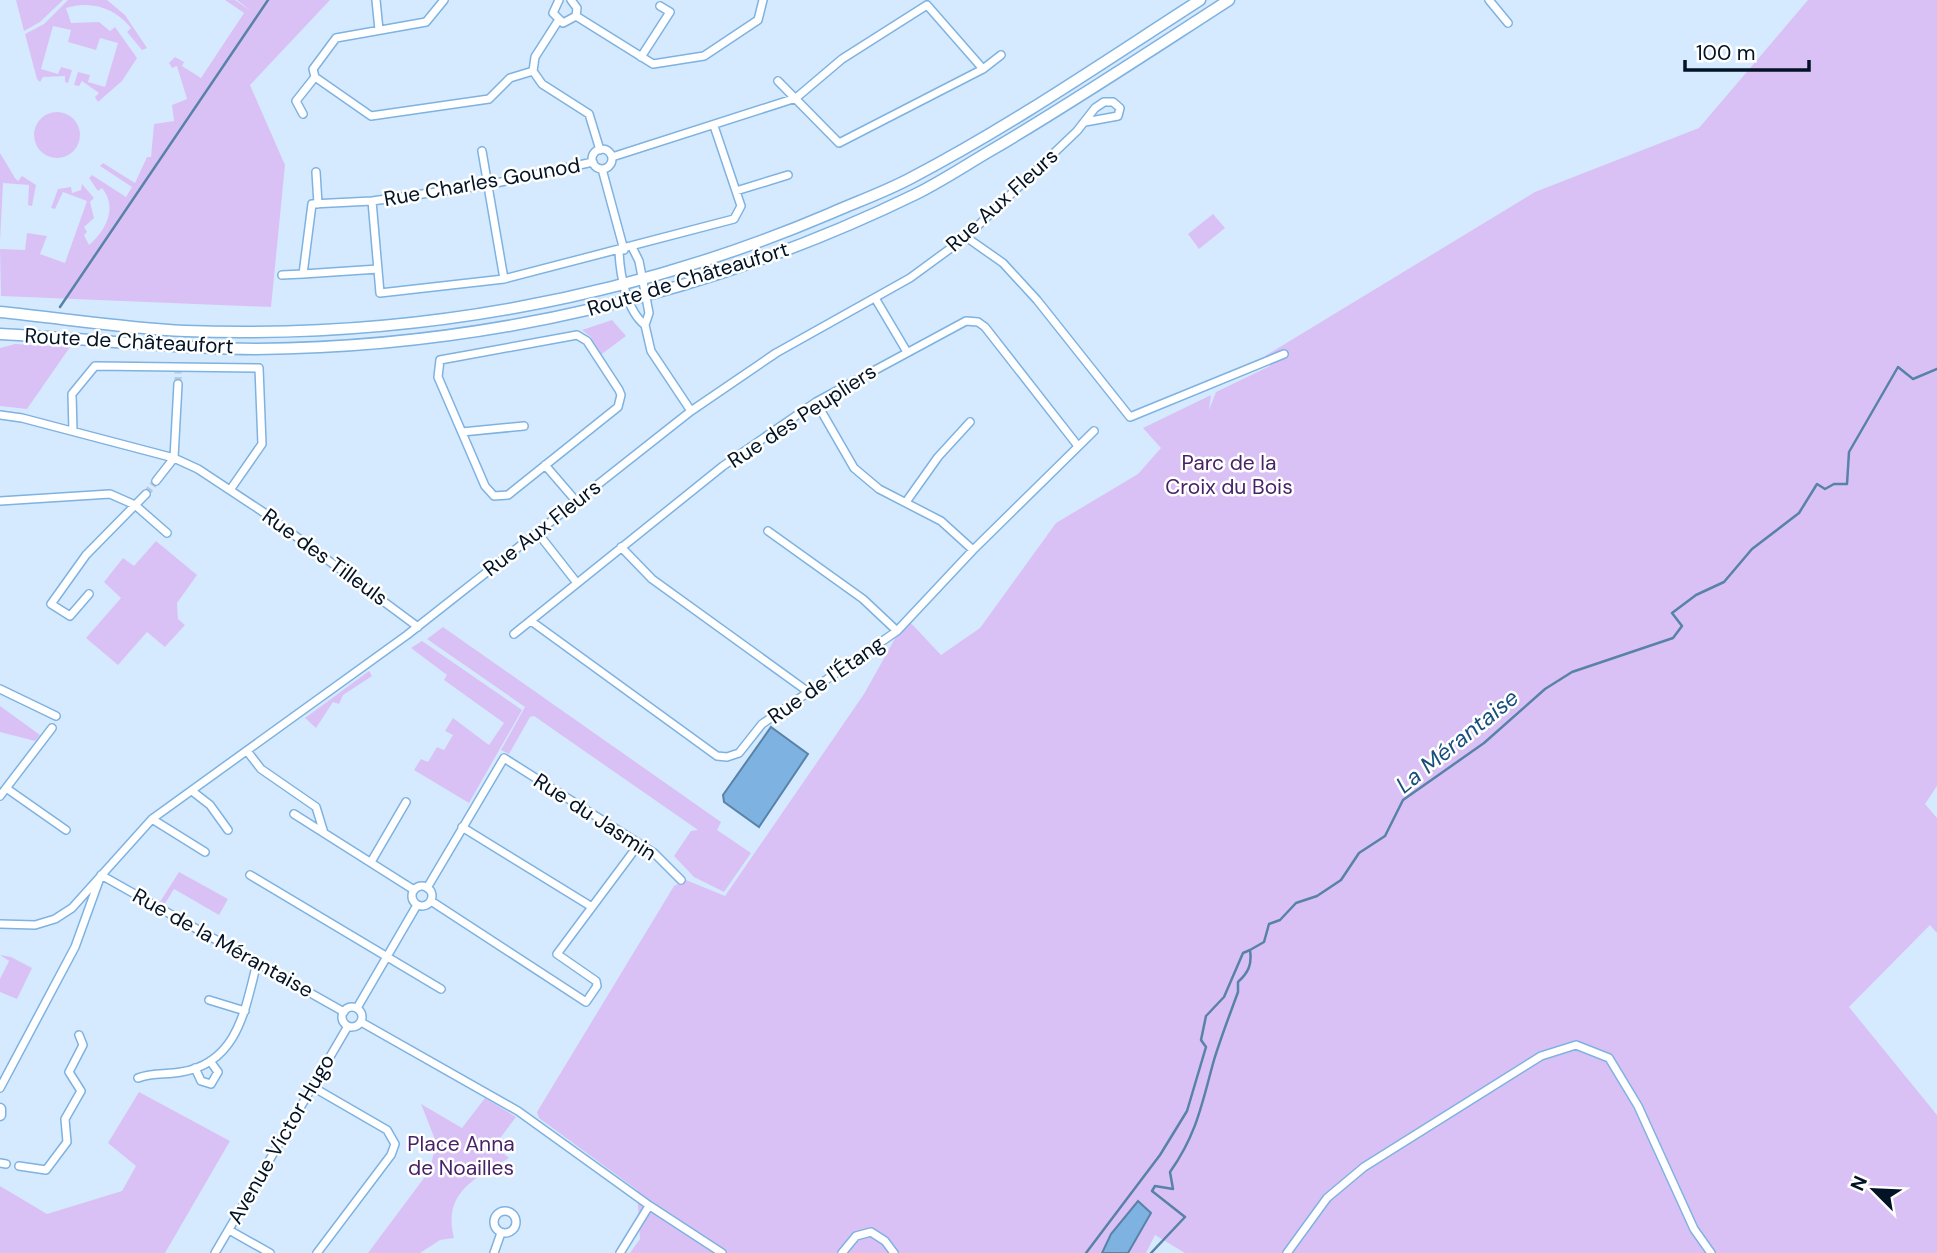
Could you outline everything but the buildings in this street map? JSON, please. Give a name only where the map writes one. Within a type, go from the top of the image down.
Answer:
[{"type":"main road","name":"Route de Châteaufort","points":[[0,334],[256,349],[344,345],[461,334],[630,300],[642,288],[750,247],[910,178],[1059,91],[1200,0]]},
{"type":"main road","name":"Route de Châteaufort","points":[[0,312],[182,331],[344,330],[472,316],[625,284],[642,288],[802,245],[919,192],[1049,117],[1229,0]]},
{"type":"main road","points":[[0,1108],[0,1115]]},
{"type":"street","points":[[376,0],[379,30]]},
{"type":"street","points":[[444,0],[426,22],[336,38],[313,69],[315,77],[372,116],[489,100],[510,78],[533,71]]},
{"type":"street","points":[[555,1],[553,13],[558,21],[568,23],[576,16],[577,8],[572,0]]},
{"type":"street","points":[[576,16],[653,64],[704,56],[758,20],[763,0]]},
{"type":"street","points":[[1489,0],[1508,23]]},
{"type":"street","points":[[533,71],[542,84],[589,114],[600,150],[612,156],[796,98],[842,60],[927,5],[983,69]]},
{"type":"street","points":[[641,57],[670,12],[660,6]]},
{"type":"street","points":[[533,71],[539,50],[558,21]]},
{"type":"street","points":[[778,81],[839,143],[983,69],[1001,55]]},
{"type":"street","points":[[303,114],[296,101],[315,77]]},
{"type":"street","name":"Rue Aux Fleurs","points":[[0,924],[35,925],[55,919],[72,908],[152,819],[418,627],[691,411],[776,353],[910,278],[965,237],[1104,102],[1113,102],[1120,108],[1118,116],[1085,121]]},
{"type":"street","points":[[372,201],[380,293],[504,279],[734,219],[741,206],[714,126]]},
{"type":"street","points":[[482,150],[504,279]]},
{"type":"street","points":[[600,150],[594,154],[593,162],[603,169],[625,249],[625,284],[638,319],[645,325]]},
{"type":"street","points":[[603,169],[610,165],[612,156]]},
{"type":"street","name":"Rue Charles Gounod","points":[[318,204],[372,201],[487,185],[593,162]]},
{"type":"street","points":[[303,274],[312,204],[318,204],[316,172]]},
{"type":"street","points":[[736,191],[788,175]]},
{"type":"street","points":[[965,237],[1003,263],[1038,300],[1130,417],[1284,354]]},
{"type":"street","points":[[625,249],[639,261],[642,288],[649,313],[645,325],[651,351],[691,411]]},
{"type":"street","points":[[282,275],[378,270]]},
{"type":"street","points":[[875,298],[907,352]]},
{"type":"street","name":"Rue des Peupliers","points":[[514,634],[723,466],[816,402],[966,321],[978,321],[985,327],[1078,446]]},
{"type":"street","points":[[577,335],[583,337],[619,390],[621,401],[618,407],[545,464],[508,495],[494,496],[485,486],[438,377],[440,360],[577,335]]},
{"type":"street","points":[[73,430],[72,394],[95,366],[259,369],[262,444],[230,489]]},
{"type":"street","points":[[156,481],[174,458],[178,384]]},
{"type":"street","points":[[816,402],[855,468],[879,489],[942,521],[973,550]]},
{"type":"street","name":"Rue des Tilleuls","points":[[0,415],[73,430],[174,458],[230,489],[418,627]]},
{"type":"street","points":[[906,502],[938,457],[970,422]]},
{"type":"street","points":[[462,432],[524,426]]},
{"type":"street","name":"Rue de l'Étang","points":[[531,621],[717,756],[727,757],[739,753],[762,723],[897,631],[973,550],[1094,431]]},
{"type":"street","points":[[545,464],[576,501]]},
{"type":"street","points":[[0,501],[110,494],[135,505],[167,533]]},
{"type":"street","points":[[89,594],[70,616],[51,604],[86,555],[146,494]]},
{"type":"street","points":[[768,531],[863,600],[897,631]]},
{"type":"street","points":[[537,533],[577,583]]},
{"type":"street","points":[[621,547],[652,579],[807,691]]},
{"type":"street","points":[[0,689],[56,716]]},
{"type":"street","points":[[0,796],[52,728]]},
{"type":"street","points":[[247,751],[261,769],[316,807],[324,833]]},
{"type":"street","name":"Rue du Jasmin","points":[[462,827],[505,758],[654,853],[681,880]]},
{"type":"street","points":[[6,788],[66,830]]},
{"type":"street","points":[[192,791],[210,805],[228,831]]},
{"type":"street","points":[[371,862],[407,802]]},
{"type":"street","points":[[294,814],[414,890]]},
{"type":"street","points":[[152,819],[205,852]]},
{"type":"street","points":[[592,907],[462,827],[427,888],[431,901],[540,973],[588,1001],[596,981],[557,954],[639,844]]},
{"type":"street","points":[[0,1088],[75,947],[96,896],[101,875]]},
{"type":"street","name":"Rue de la Mérantaise","points":[[101,875],[344,1012]]},
{"type":"street","points":[[250,875],[441,989]]},
{"type":"street","points":[[414,890],[420,886],[427,888]]},
{"type":"street","points":[[414,890],[413,900],[417,905]]},
{"type":"street","points":[[417,905],[425,905],[431,901]]},
{"type":"street","points":[[357,1008],[417,905]]},
{"type":"street","points":[[138,1078],[152,1073],[180,1073],[210,1061],[225,1051],[240,1030],[257,963]]},
{"type":"street","points":[[208,1000],[245,1011]]},
{"type":"street","points":[[351,1007],[357,1008],[361,1013],[361,1022],[357,1026],[348,1026],[344,1021],[344,1012],[351,1007]]},
{"type":"street","points":[[361,1022],[518,1111],[646,1203],[722,1253]]},
{"type":"street","name":"Avenue Victor Hugo","points":[[215,1253],[348,1026]]},
{"type":"street","points":[[19,1166],[46,1170],[67,1142],[65,1119],[81,1091],[69,1072],[83,1045],[79,1035]]},
{"type":"street","points":[[1287,1253],[1327,1198],[1364,1167],[1541,1056],[1576,1045],[1609,1058],[1639,1106],[1694,1229],[1711,1253]]},
{"type":"street","points":[[195,1068],[201,1081],[211,1084],[218,1072],[210,1061]]},
{"type":"street","points":[[311,1086],[387,1130],[395,1144],[391,1156],[317,1253]]},
{"type":"street","points":[[620,1253],[646,1203]]},
{"type":"street","points":[[229,1230],[270,1253]]},
{"type":"street","points":[[842,1253],[856,1236],[871,1232],[885,1241],[894,1253]]},
{"type":"street","points":[[494,1253],[501,1233]]},
{"type":"green space","points":[[16,0],[63,0],[40,22],[24,31]]},
{"type":"green space","points":[[68,0],[107,0],[125,15],[147,48],[142,50],[127,32],[131,28],[110,11],[85,5],[66,8],[71,23],[99,22],[110,31],[115,27],[137,58],[122,81],[98,102],[95,97],[99,93],[82,81],[79,86],[74,85],[78,72],[90,75],[88,82],[105,87],[118,43],[100,38],[96,50],[68,42],[71,30],[53,26],[41,69],[58,74],[61,67],[72,70],[68,83],[65,82],[65,76],[43,77],[40,82],[37,79],[25,34],[44,24]]},
{"type":"green space","points":[[225,0],[235,0],[251,11],[237,0],[330,0],[250,85],[285,165],[271,307],[1,296],[0,249],[25,250],[27,233],[47,236],[40,254],[65,263],[87,201],[63,192],[55,209],[51,208],[58,189],[71,187],[72,193],[81,190],[82,184],[94,198],[90,202],[94,218],[84,227],[87,232],[84,235],[89,245],[100,233],[108,218],[109,203],[102,188],[98,191],[89,178],[92,175],[126,197],[132,187],[100,166],[103,163],[135,183],[147,157],[151,157],[154,124],[174,121],[172,105],[187,99],[177,66],[172,68],[169,63],[175,57],[184,62],[182,66],[201,78],[244,13]]},
{"type":"green space","name":"Parc de la Croix du Bois","points":[[1808,0],[1937,0],[1937,786],[1925,804],[1937,818],[1937,933],[1930,925],[1849,1007],[1937,1115],[1937,1253],[1185,1253],[1155,1235],[1146,1253],[1128,1253],[1151,1214],[1111,1234],[1102,1253],[630,1253],[640,1239],[637,1190],[539,1118],[537,1112],[674,886],[686,880],[725,896],[864,694],[897,635],[909,621],[941,655],[980,628],[1056,523],[1138,474],[1161,448],[1143,428],[1211,395],[1209,410],[1216,392],[1270,366],[1265,356],[1535,192],[1699,128]]},
{"type":"green space","points":[[57,112],[73,119],[80,135],[73,151],[57,158],[41,151],[34,135],[41,119]]},
{"type":"green space","points":[[0,153],[18,181],[22,176],[36,185],[32,206],[28,205],[29,185],[3,183],[0,241]]},
{"type":"green space","points":[[1213,214],[1225,228],[1199,249],[1188,234]]},
{"type":"green space","points":[[612,320],[626,336],[599,356],[591,337],[582,330]]},
{"type":"green space","points":[[15,344],[70,347],[27,409],[0,406],[0,348]]},
{"type":"green space","points":[[156,541],[197,575],[177,603],[178,619],[185,625],[165,647],[147,632],[118,665],[86,638],[121,598],[104,582],[123,558],[134,566]]},
{"type":"green space","points":[[443,627],[721,822],[717,830],[751,853],[724,892],[694,877],[674,856],[691,831],[698,830],[534,716],[530,717],[509,754],[501,750],[525,707],[427,639]]},
{"type":"green space","points":[[422,641],[522,710],[469,803],[414,770],[421,759],[428,762],[437,747],[444,750],[453,735],[445,731],[453,718],[489,745],[504,723],[444,680],[447,675],[411,648]]},
{"type":"green space","points":[[369,671],[372,676],[343,695],[339,704],[333,702],[316,728],[305,718]]},
{"type":"green space","points":[[0,706],[40,735],[35,741],[0,732]]},
{"type":"green space","points":[[179,872],[228,899],[219,915],[174,889],[164,905],[160,902]]},
{"type":"green space","points":[[0,955],[11,957],[32,968],[17,999],[0,992],[0,979],[9,961]]},
{"type":"green space","points":[[139,1092],[230,1141],[165,1253],[0,1253],[0,1186],[47,1214],[122,1191],[136,1166],[108,1143]]},
{"type":"green space","name":"Place Anna de Noailles","points":[[485,1098],[516,1117],[494,1146],[509,1158],[474,1180],[457,1198],[452,1222],[454,1238],[440,1240],[420,1253],[368,1253],[430,1170],[436,1142],[421,1104],[462,1128]]},
{"type":"water","points":[[771,727],[808,754],[759,827],[724,802],[723,795]]},
{"type":"water","points":[[1138,1201],[1151,1213],[1128,1253],[1102,1253],[1111,1234]]},
{"type":"waterway","points":[[60,307],[268,0]]},
{"type":"waterway","name":"La Mérantaise","points":[[1151,1253],[1185,1217],[1152,1191],[1155,1186],[1173,1189],[1170,1172],[1187,1145],[1198,1118],[1217,1051],[1238,992],[1238,982],[1249,968],[1250,950],[1264,942],[1269,924],[1280,920],[1296,903],[1317,896],[1341,880],[1359,853],[1385,836],[1403,800],[1484,743],[1545,689],[1572,672],[1673,638],[1682,626],[1672,613],[1696,595],[1724,582],[1752,549],[1799,513],[1817,484],[1825,489],[1834,484],[1847,484],[1849,452],[1898,367],[1913,379],[1937,369]]},
{"type":"waterway","points":[[1086,1253],[1160,1155],[1187,1111],[1206,1047],[1201,1040],[1206,1016],[1224,997],[1243,953],[1250,950]]},
{"type":"tunnel","points":[[178,372],[178,384]]},
{"type":"tunnel","points":[[146,494],[156,481]]}]
